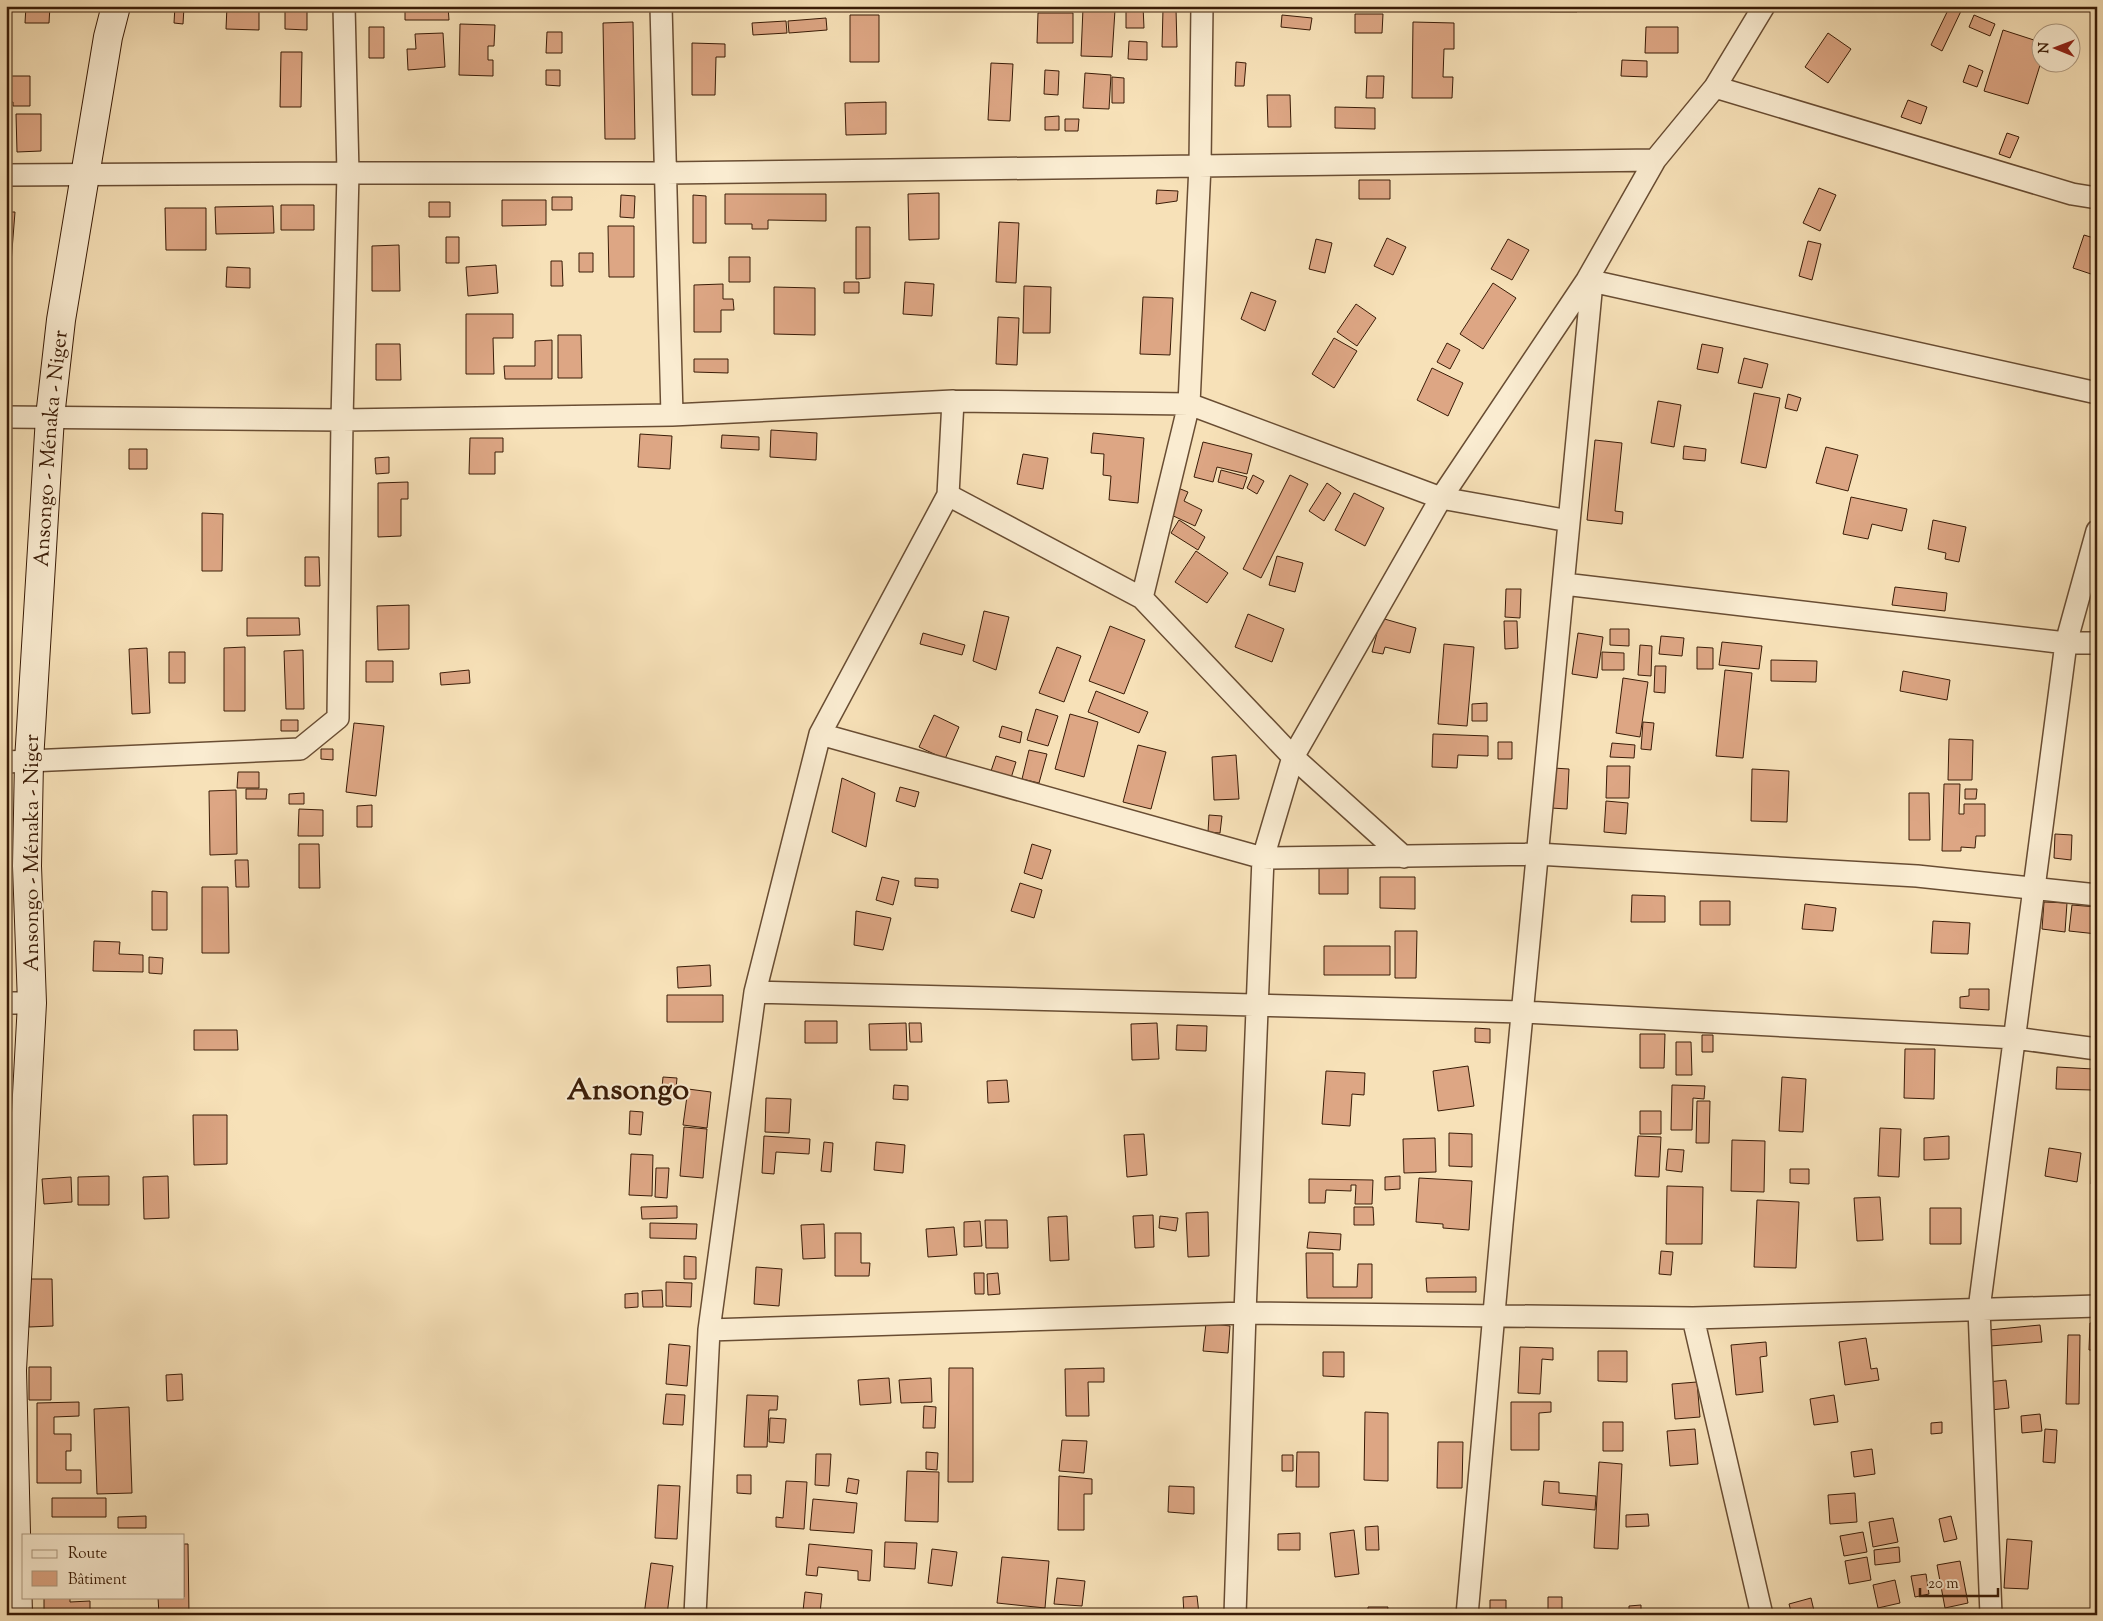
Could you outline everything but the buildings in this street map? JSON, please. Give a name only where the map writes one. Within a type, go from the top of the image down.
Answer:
[{"type":"main road","name":"Ansongo - Ménaka - Niger","points":[[18,1615],[9,1370],[19,1003],[27,866],[18,761],[50,417],[61,320],[108,36],[116,6]]},
{"type":"street","points":[[18,761],[300,749],[338,718],[348,173],[344,6]]},
{"type":"street","points":[[661,6],[672,415]]},
{"type":"street","points":[[1142,598],[1189,404],[1200,165],[1202,6]]},
{"type":"street","points":[[1235,1615],[1245,1313],[1264,858],[1293,757],[1441,498],[1590,281],[1655,160],[1715,87],[1764,6]]},
{"type":"street","points":[[1715,87],[2072,194],[2097,198]]},
{"type":"street","points":[[6,175],[666,173],[1655,160]]},
{"type":"street","points":[[1590,281],[2097,393]]},
{"type":"street","points":[[1467,1615],[1493,1316],[1564,584],[1590,281]]},
{"type":"street","points":[[6,418],[342,420],[672,415],[952,401],[1189,404],[1441,498],[1569,521]]},
{"type":"street","points":[[695,1615],[709,1330],[755,992],[820,734],[948,495],[952,401]]},
{"type":"street","points":[[948,495],[1142,598],[1293,757],[1404,857]]},
{"type":"street","points":[[1991,1615],[1979,1309],[2066,642],[2097,531]]},
{"type":"street","points":[[1564,584],[2066,642],[2097,643]]},
{"type":"street","points":[[820,734],[1264,858],[1537,854],[1917,876],[2097,895]]},
{"type":"street","points":[[755,992],[1522,1012],[2015,1038],[2097,1049]]},
{"type":"street","points":[[709,1330],[1245,1313],[1693,1318],[2097,1306]]},
{"type":"street","points":[[1693,1318],[1762,1615]]},
{"type":"district","name":"Ansongo","points":[[628,1088]]}]
